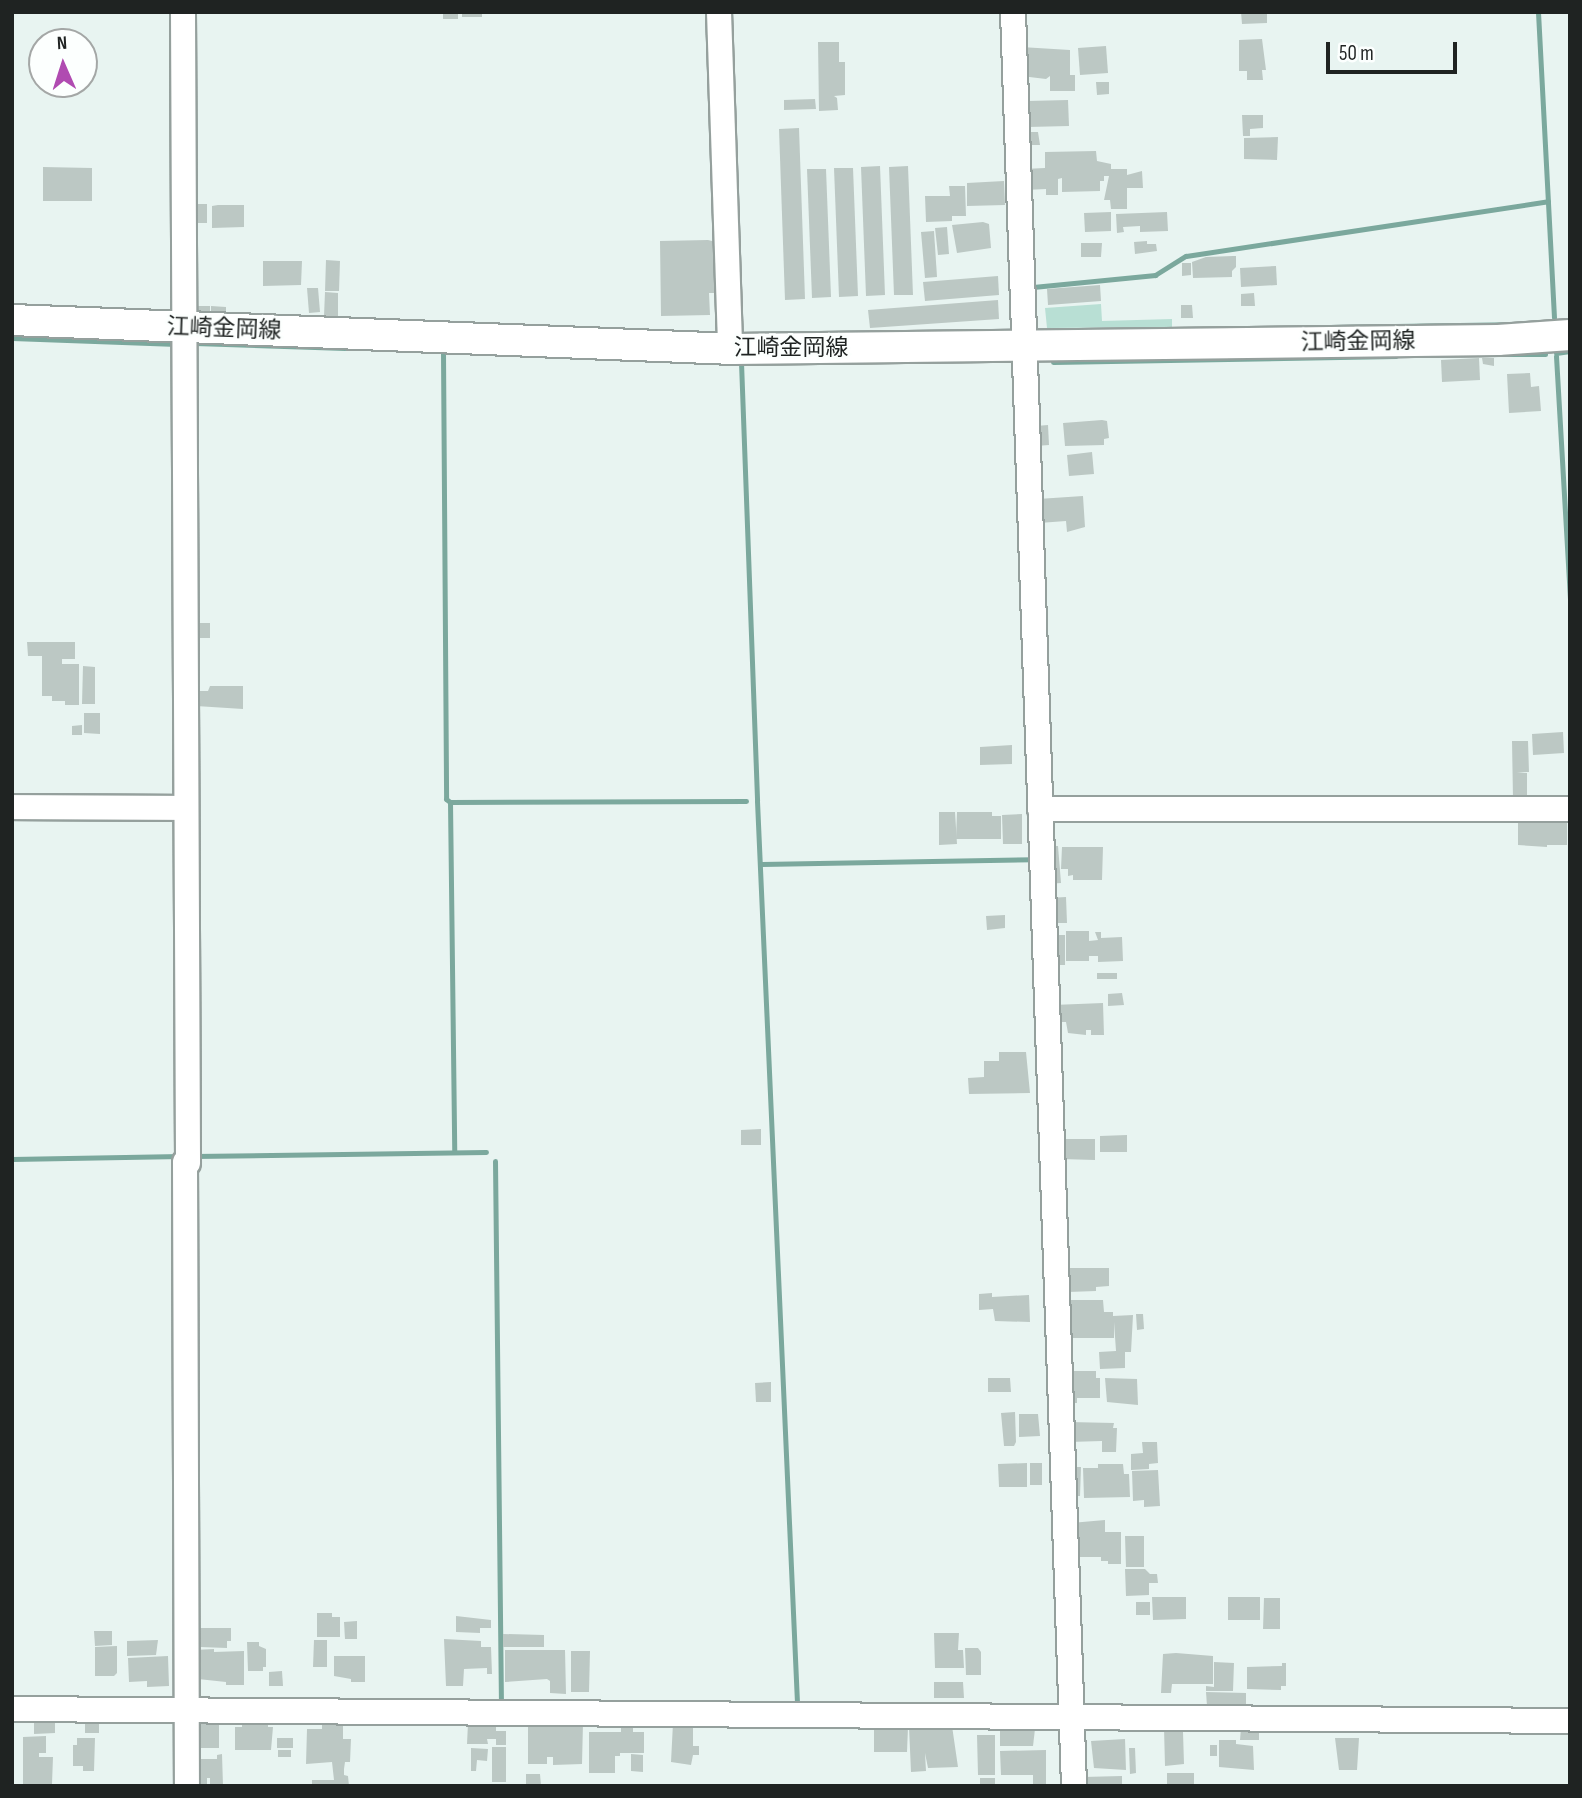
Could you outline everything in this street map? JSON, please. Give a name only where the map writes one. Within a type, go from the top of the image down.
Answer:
[{"type":"main road","name":"江崎金岡線","points":[[12,320],[730,349],[1498,340],[1570,335]]},
{"type":"street","points":[[183,12],[187,327],[187,1786]]},
{"type":"street","points":[[719,12],[730,349]]},
{"type":"street","points":[[1013,12],[1074,1786]]},
{"type":"street","points":[[12,807],[185,808]]},
{"type":"street","points":[[1040,809],[1570,809]]},
{"type":"street","points":[[12,1709],[187,1704],[1073,1717],[1570,1721]]},
{"type":"green space","points":[[1101,304],[1102,321],[1172,319],[1172,327],[1047,328],[1045,308]]},
{"type":"building","points":[[443,12],[458,12],[458,19],[443,19]]},
{"type":"building","points":[[462,12],[482,12],[482,17],[462,17]]},
{"type":"building","points":[[1241,12],[1267,12],[1267,23],[1242,24]]},
{"type":"building","points":[[1262,39],[1266,70],[1262,70],[1263,80],[1247,80],[1247,71],[1239,71],[1239,40]]},
{"type":"building","points":[[818,42],[839,42],[839,62],[845,62],[845,95],[834,96],[837,98],[838,110],[819,111]]},
{"type":"building","points":[[1106,46],[1108,73],[1080,75],[1078,48]]},
{"type":"building","points":[[1021,47],[1070,50],[1070,75],[1075,75],[1075,91],[1050,91],[1050,76],[1046,79],[1021,76]]},
{"type":"building","points":[[1096,82],[1109,82],[1109,94],[1097,95]]},
{"type":"building","points":[[815,99],[816,109],[784,110],[784,100]]},
{"type":"building","points":[[1068,100],[1069,126],[1028,127],[1028,101]]},
{"type":"building","points":[[1242,115],[1263,115],[1263,128],[1250,129],[1250,136],[1243,136]]},
{"type":"building","points":[[799,128],[805,299],[785,300],[779,129]]},
{"type":"building","points":[[1024,132],[1038,132],[1040,145],[1024,145]]},
{"type":"building","points":[[1278,137],[1277,160],[1244,159],[1244,138]]},
{"type":"building","points":[[1096,151],[1097,161],[1111,164],[1111,169],[1127,169],[1127,175],[1142,171],[1143,188],[1127,188],[1127,209],[1111,209],[1110,200],[1104,200],[1109,176],[1104,176],[1104,181],[1100,181],[1100,191],[1062,192],[1062,178],[1058,179],[1058,195],[1046,195],[1046,189],[1025,190],[1024,169],[1045,168],[1045,152]]},
{"type":"building","points":[[880,166],[885,295],[866,296],[861,167]]},
{"type":"building","points":[[908,166],[913,295],[894,295],[889,167]]},
{"type":"building","points":[[43,167],[92,168],[92,201],[43,201]]},
{"type":"building","points":[[834,168],[853,168],[858,296],[839,297]]},
{"type":"building","points":[[807,169],[826,169],[831,297],[812,298]]},
{"type":"building","points":[[1004,181],[1005,205],[967,206],[967,183]]},
{"type":"building","points":[[949,186],[965,186],[966,216],[952,216],[952,221],[926,222],[925,196],[950,196]]},
{"type":"building","points":[[193,204],[207,204],[207,223],[193,223]]},
{"type":"building","points":[[244,205],[244,227],[212,228],[212,206]]},
{"type":"building","points":[[1111,212],[1111,231],[1085,232],[1084,213]]},
{"type":"building","points":[[1167,212],[1168,231],[1140,232],[1140,226],[1123,227],[1124,232],[1117,233],[1116,214]]},
{"type":"building","points":[[983,222],[989,224],[991,248],[957,253],[952,225]]},
{"type":"building","points":[[947,227],[949,254],[938,255],[935,228]]},
{"type":"building","points":[[934,231],[937,277],[925,278],[921,232]]},
{"type":"building","points":[[660,241],[716,242],[717,293],[709,293],[710,315],[661,316]]},
{"type":"building","points":[[1147,241],[1147,244],[1156,244],[1157,251],[1135,254],[1134,242]]},
{"type":"building","points":[[1081,243],[1102,243],[1101,257],[1081,257]]},
{"type":"building","points":[[1236,256],[1232,277],[1193,278],[1192,262],[1206,257]]},
{"type":"building","points":[[326,260],[340,261],[339,291],[325,291]]},
{"type":"building","points":[[263,261],[302,261],[301,285],[263,286]]},
{"type":"building","points":[[1182,263],[1191,263],[1191,275],[1182,276]]},
{"type":"building","points":[[1276,266],[1277,285],[1241,287],[1240,268]]},
{"type":"building","points":[[998,276],[999,295],[925,301],[923,282]]},
{"type":"building","points":[[1100,285],[1101,301],[1048,305],[1047,289]]},
{"type":"building","points":[[307,288],[318,288],[320,312],[309,313]]},
{"type":"building","points":[[325,292],[338,293],[338,316],[324,316]]},
{"type":"building","points":[[1254,293],[1255,306],[1241,306],[1241,294]]},
{"type":"building","points":[[998,300],[999,319],[870,328],[868,310]]},
{"type":"building","points":[[1181,305],[1192,305],[1193,318],[1181,318]]},
{"type":"building","points":[[197,306],[210,306],[210,313],[196,312]]},
{"type":"building","points":[[211,306],[226,307],[226,313],[211,313]]},
{"type":"building","points":[[1479,358],[1480,380],[1442,382],[1441,360]]},
{"type":"building","points":[[1482,358],[1494,358],[1494,366],[1483,364]]},
{"type":"building","points":[[1530,373],[1531,387],[1539,386],[1541,411],[1509,413],[1507,374]]},
{"type":"building","points":[[1107,421],[1109,438],[1104,439],[1104,445],[1065,446],[1063,423]]},
{"type":"building","points":[[1048,425],[1049,445],[1036,446],[1036,426]]},
{"type":"building","points":[[1092,452],[1094,474],[1069,476],[1067,455]]},
{"type":"building","points":[[1083,496],[1085,527],[1067,532],[1066,521],[1039,523],[1038,499]]},
{"type":"building","points":[[196,623],[210,623],[210,638],[196,638]]},
{"type":"building","points":[[27,642],[75,642],[75,659],[62,659],[62,664],[79,664],[79,705],[65,705],[65,701],[52,701],[52,696],[42,696],[42,656],[28,656]]},
{"type":"building","points":[[83,666],[95,667],[95,704],[82,704]]},
{"type":"building","points":[[210,686],[243,686],[243,709],[196,706],[196,691],[208,691]]},
{"type":"building","points":[[84,713],[100,713],[100,734],[84,733]]},
{"type":"building","points":[[82,725],[82,735],[72,735],[72,726]]},
{"type":"building","points":[[1563,732],[1564,753],[1533,755],[1532,734]]},
{"type":"building","points":[[1512,741],[1528,741],[1529,772],[1517,772],[1527,773],[1527,799],[1513,799]]},
{"type":"building","points":[[1012,745],[1012,764],[980,765],[980,747]]},
{"type":"building","points":[[939,812],[955,812],[957,844],[939,845]]},
{"type":"building","points":[[957,812],[992,812],[992,816],[1001,816],[1001,839],[956,839]]},
{"type":"building","points":[[1022,814],[1022,844],[1003,844],[1002,815]]},
{"type":"building","points":[[1518,816],[1567,816],[1567,845],[1518,845]]},
{"type":"building","points":[[1046,846],[1058,846],[1061,883],[1046,884]]},
{"type":"building","points":[[1062,847],[1103,847],[1102,880],[1073,880],[1073,875],[1068,876],[1068,869],[1061,869]]},
{"type":"building","points":[[1066,897],[1067,923],[1049,923],[1048,898]]},
{"type":"building","points":[[1005,915],[1005,928],[987,930],[986,916]]},
{"type":"building","points":[[1066,931],[1089,931],[1089,941],[1098,940],[1095,932],[1101,932],[1101,938],[1122,937],[1123,961],[1098,962],[1098,956],[1089,956],[1089,961],[1066,961]]},
{"type":"building","points":[[1050,935],[1065,935],[1065,965],[1050,965]]},
{"type":"building","points":[[1097,973],[1117,973],[1117,979],[1097,979]]},
{"type":"building","points":[[1122,993],[1124,1005],[1108,1006],[1108,994]]},
{"type":"building","points":[[1103,1003],[1104,1035],[1091,1035],[1091,1030],[1086,1030],[1086,1035],[1068,1033],[1066,1022],[1053,1022],[1053,1005]]},
{"type":"building","points":[[999,1052],[1026,1052],[1030,1093],[969,1094],[968,1078],[984,1077],[984,1061],[999,1061]]},
{"type":"building","points":[[761,1129],[761,1145],[741,1145],[741,1130]]},
{"type":"building","points":[[1127,1135],[1127,1152],[1100,1152],[1100,1136]]},
{"type":"building","points":[[1060,1139],[1095,1139],[1095,1160],[1061,1159]]},
{"type":"building","points":[[1068,1268],[1109,1268],[1109,1286],[1096,1287],[1096,1291],[1068,1292]]},
{"type":"building","points":[[992,1293],[992,1297],[1029,1295],[1030,1322],[995,1321],[993,1309],[979,1310],[979,1294]]},
{"type":"building","points":[[1063,1300],[1103,1300],[1104,1312],[1113,1312],[1113,1316],[1133,1315],[1131,1352],[1125,1352],[1125,1368],[1100,1369],[1099,1352],[1116,1351],[1114,1322],[1114,1338],[1063,1338]]},
{"type":"building","points":[[1136,1314],[1143,1314],[1144,1329],[1137,1330]]},
{"type":"building","points":[[1066,1371],[1096,1371],[1096,1378],[1100,1378],[1100,1398],[1077,1398],[1077,1403],[1066,1403]]},
{"type":"building","points":[[988,1378],[1010,1378],[1011,1392],[988,1392]]},
{"type":"building","points":[[1105,1378],[1137,1379],[1138,1405],[1107,1402]]},
{"type":"building","points":[[771,1382],[771,1402],[756,1402],[755,1383]]},
{"type":"building","points":[[1015,1412],[1016,1442],[1014,1446],[1004,1446],[1001,1413]]},
{"type":"building","points":[[1019,1414],[1038,1414],[1040,1436],[1019,1437]]},
{"type":"building","points":[[1069,1422],[1114,1423],[1113,1428],[1117,1428],[1116,1452],[1102,1452],[1102,1441],[1069,1442]]},
{"type":"building","points":[[1142,1442],[1157,1442],[1158,1463],[1149,1464],[1149,1469],[1131,1470],[1131,1454],[1143,1453]]},
{"type":"building","points":[[1027,1463],[1027,1487],[999,1487],[998,1464]]},
{"type":"building","points":[[1030,1463],[1042,1463],[1042,1485],[1030,1485]]},
{"type":"building","points":[[1098,1464],[1123,1464],[1124,1474],[1129,1474],[1130,1497],[1084,1498],[1083,1468],[1098,1468]]},
{"type":"building","points":[[1069,1467],[1081,1467],[1080,1496],[1069,1496]]},
{"type":"building","points":[[1158,1470],[1160,1506],[1144,1507],[1144,1500],[1133,1501],[1132,1471]]},
{"type":"building","points":[[1105,1520],[1105,1532],[1121,1532],[1121,1564],[1108,1564],[1108,1561],[1101,1561],[1101,1557],[1080,1557],[1080,1568],[1071,1568],[1071,1523]]},
{"type":"building","points":[[1125,1536],[1144,1536],[1144,1567],[1126,1567]]},
{"type":"building","points":[[1125,1569],[1145,1569],[1150,1574],[1157,1574],[1158,1583],[1149,1583],[1149,1595],[1126,1596]]},
{"type":"building","points":[[1152,1597],[1186,1597],[1186,1619],[1153,1620]]},
{"type":"building","points":[[1228,1597],[1260,1597],[1260,1620],[1228,1620]]},
{"type":"building","points":[[1264,1598],[1280,1598],[1280,1629],[1263,1629]]},
{"type":"building","points":[[1136,1602],[1150,1602],[1150,1615],[1136,1615]]},
{"type":"building","points":[[317,1613],[332,1613],[332,1617],[340,1617],[340,1637],[317,1637]]},
{"type":"building","points":[[456,1616],[491,1620],[491,1628],[480,1628],[480,1633],[456,1632]]},
{"type":"building","points":[[357,1621],[357,1639],[345,1639],[344,1622]]},
{"type":"building","points":[[197,1628],[231,1628],[231,1641],[227,1641],[227,1648],[200,1647]]},
{"type":"building","points":[[94,1631],[112,1631],[112,1645],[95,1646]]},
{"type":"building","points":[[934,1633],[959,1633],[958,1650],[963,1650],[964,1668],[935,1668]]},
{"type":"building","points":[[503,1634],[544,1635],[544,1647],[503,1647]]},
{"type":"building","points":[[444,1639],[481,1641],[481,1647],[491,1647],[492,1674],[487,1674],[487,1668],[464,1669],[463,1686],[446,1686]]},
{"type":"building","points":[[158,1640],[156,1655],[127,1656],[127,1641]]},
{"type":"building","points":[[314,1640],[327,1640],[327,1667],[313,1667]]},
{"type":"building","points":[[247,1642],[259,1642],[259,1646],[266,1649],[266,1667],[263,1667],[263,1671],[248,1671]]},
{"type":"building","points":[[117,1646],[117,1673],[114,1676],[95,1676],[95,1647]]},
{"type":"building","points":[[965,1648],[978,1648],[981,1652],[981,1675],[966,1675]]},
{"type":"building","points":[[214,1649],[214,1652],[244,1651],[244,1685],[226,1685],[226,1682],[198,1679],[194,1650]]},
{"type":"building","points":[[505,1650],[565,1650],[566,1694],[550,1693],[550,1681],[547,1679],[505,1682]]},
{"type":"building","points":[[571,1651],[590,1651],[589,1692],[571,1692]]},
{"type":"building","points":[[1163,1654],[1213,1656],[1213,1684],[1172,1684],[1171,1693],[1161,1693]]},
{"type":"building","points":[[168,1656],[169,1686],[147,1687],[147,1681],[129,1682],[128,1658]]},
{"type":"building","points":[[334,1656],[365,1656],[365,1682],[351,1682],[351,1679],[334,1676]]},
{"type":"building","points":[[1214,1662],[1234,1663],[1233,1691],[1206,1691],[1206,1686],[1214,1687]]},
{"type":"building","points":[[1282,1663],[1286,1663],[1286,1686],[1281,1686],[1281,1690],[1247,1689],[1247,1667],[1282,1666]]},
{"type":"building","points":[[282,1671],[283,1686],[269,1686],[269,1672]]},
{"type":"building","points":[[934,1682],[963,1682],[964,1698],[934,1698]]},
{"type":"building","points":[[1206,1692],[1246,1693],[1246,1706],[1207,1706]]},
{"type":"building","points":[[55,1720],[55,1733],[34,1734],[34,1721]]},
{"type":"building","points":[[242,1720],[268,1720],[268,1727],[273,1727],[271,1750],[235,1750],[235,1727],[242,1727]]},
{"type":"building","points":[[85,1721],[99,1721],[99,1733],[85,1733]]},
{"type":"building","points":[[196,1721],[219,1725],[219,1748],[196,1748]]},
{"type":"building","points":[[621,1722],[633,1722],[633,1732],[644,1732],[644,1753],[620,1753],[620,1756],[615,1756],[615,1773],[589,1773],[589,1732],[621,1732]]},
{"type":"building","points":[[468,1723],[496,1724],[496,1731],[506,1731],[506,1745],[496,1745],[496,1739],[487,1739],[488,1744],[467,1744]]},
{"type":"building","points":[[528,1723],[583,1723],[582,1764],[553,1765],[553,1757],[547,1757],[547,1764],[528,1764]]},
{"type":"building","points":[[673,1723],[693,1723],[693,1746],[699,1746],[699,1755],[693,1755],[691,1765],[671,1762]]},
{"type":"building","points":[[322,1724],[343,1725],[343,1739],[351,1739],[350,1762],[345,1762],[344,1769],[349,1786],[312,1786],[312,1780],[334,1780],[332,1762],[306,1764],[307,1729],[322,1729]]},
{"type":"building","points":[[952,1726],[958,1767],[928,1768],[925,1753],[926,1771],[911,1772],[909,1727]]},
{"type":"building","points":[[874,1727],[908,1727],[907,1752],[874,1752]]},
{"type":"building","points":[[1164,1728],[1177,1728],[1177,1732],[1183,1732],[1184,1764],[1165,1766]]},
{"type":"building","points":[[1241,1728],[1259,1731],[1259,1740],[1240,1740]]},
{"type":"building","points":[[1035,1729],[1033,1746],[1000,1746],[1000,1730]]},
{"type":"building","points":[[977,1735],[995,1735],[995,1775],[978,1775]]},
{"type":"building","points":[[46,1736],[46,1753],[39,1753],[39,1757],[53,1757],[52,1784],[23,1785],[23,1737]]},
{"type":"building","points":[[77,1738],[95,1738],[94,1771],[83,1771],[83,1766],[73,1766],[73,1745],[77,1745]]},
{"type":"building","points":[[277,1738],[293,1738],[293,1748],[277,1748]]},
{"type":"building","points":[[1335,1738],[1359,1738],[1357,1770],[1339,1770]]},
{"type":"building","points":[[1125,1739],[1126,1770],[1094,1768],[1091,1741]]},
{"type":"building","points":[[1219,1740],[1236,1740],[1236,1744],[1253,1746],[1254,1770],[1219,1767]]},
{"type":"building","points":[[1210,1745],[1217,1745],[1217,1756],[1210,1756]]},
{"type":"building","points":[[492,1747],[506,1747],[506,1782],[492,1782]]},
{"type":"building","points":[[471,1748],[488,1749],[487,1761],[477,1760],[476,1771],[471,1771]]},
{"type":"building","points":[[1129,1748],[1135,1748],[1136,1773],[1130,1774]]},
{"type":"building","points":[[278,1750],[291,1750],[291,1757],[278,1757]]},
{"type":"building","points":[[1046,1750],[1046,1784],[1033,1784],[1033,1775],[1001,1775],[1000,1751]]},
{"type":"building","points":[[222,1754],[223,1786],[210,1786],[210,1778],[207,1778],[207,1785],[194,1786],[193,1772],[201,1771],[201,1759],[217,1759],[217,1755]]},
{"type":"building","points":[[631,1754],[643,1755],[643,1772],[631,1771]]},
{"type":"building","points":[[1167,1773],[1194,1773],[1194,1786],[1167,1786]]},
{"type":"building","points":[[526,1774],[540,1774],[541,1786],[526,1786]]},
{"type":"building","points":[[1122,1776],[1122,1786],[1084,1786],[1083,1777]]},
{"type":"building","points":[[980,1778],[995,1778],[995,1786],[980,1786]]},
{"type":"waterway","points":[[1538,12],[1554,318]]},
{"type":"waterway","points":[[1033,287],[1155,275],[1186,256],[1548,201]]},
{"type":"waterway","points":[[1330,327],[1523,324]]},
{"type":"waterway","points":[[12,338],[177,344]]},
{"type":"waterway","points":[[195,343],[345,348]]},
{"type":"waterway","points":[[1556,353],[1570,351]]},
{"type":"waterway","points":[[443,352],[446,799],[450,802],[746,801]]},
{"type":"waterway","points":[[1504,354],[1545,354]]},
{"type":"waterway","points":[[1053,362],[1396,356]]},
{"type":"waterway","points":[[1556,356],[1570,602]]},
{"type":"waterway","points":[[741,362],[757,801],[797,1704]]},
{"type":"waterway","points":[[450,802],[454,1152]]},
{"type":"waterway","points":[[760,864],[1033,859]]},
{"type":"waterway","points":[[194,1156],[486,1152]]},
{"type":"waterway","points":[[12,1159],[181,1156]]},
{"type":"waterway","points":[[495,1161],[501,1704]]}]
